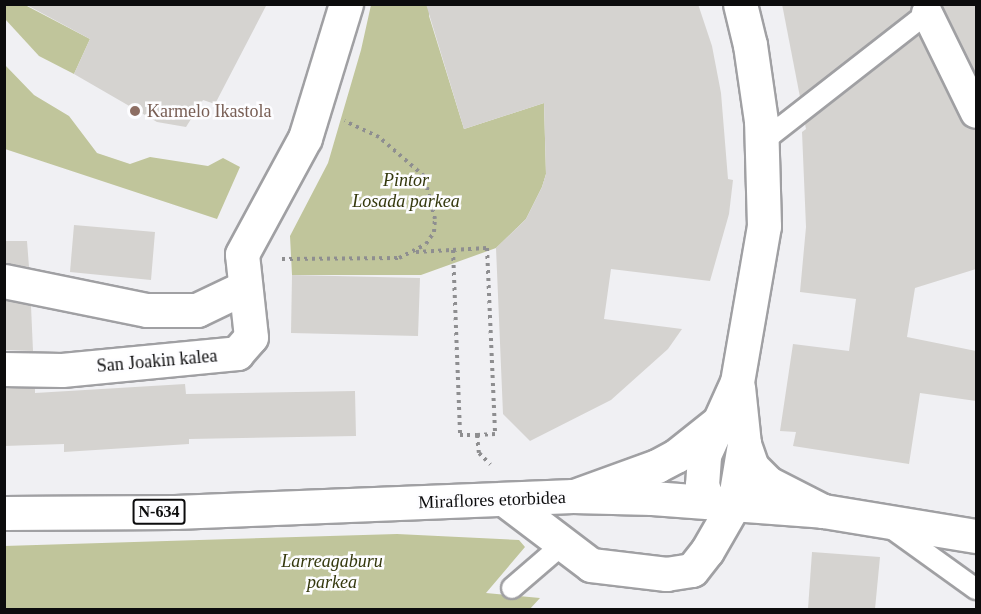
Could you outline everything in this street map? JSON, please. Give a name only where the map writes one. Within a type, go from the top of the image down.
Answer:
[{"type":"street","name":"San Joakin kalea","points":[[4,369],[62,370],[237,353],[251,338],[242,254],[305,138],[346,4]]},
{"type":"street","points":[[721,503],[702,485],[704,455],[723,419],[737,382],[764,226],[762,142],[750,45],[740,4]]},
{"type":"street","points":[[927,13],[976,113]]},
{"type":"street","points":[[4,281],[147,310],[197,310],[245,287]]},
{"type":"street","points":[[737,382],[744,444],[752,467],[768,483],[823,511]]},
{"type":"street","points":[[573,496],[657,466],[676,456],[723,419]]},
{"type":"street","points":[[500,484],[562,545],[591,565],[666,574],[692,570],[707,551],[721,503],[744,444]]},
{"type":"street","name":"Miraflores etorbidea","points":[[4,513],[313,508],[500,484],[573,496],[721,503],[823,511],[976,536]]},
{"type":"lane","points":[[762,142],[927,13]]},
{"type":"lane","points":[[879,519],[976,590]]},
{"type":"lane","points":[[512,588],[562,545]]},
{"type":"path","points":[[282,259],[399,258],[426,244],[434,232],[435,219],[424,176],[379,137],[335,117]]},
{"type":"path","points":[[412,252],[487,248],[495,434],[460,435],[453,250]]},
{"type":"path","points":[[477,435],[479,453],[500,484]]},
{"type":"green space","points":[[5,4],[25,5],[90,39],[74,74],[39,56],[5,19]]},
{"type":"green space","name":"Pintor Losada parkea","points":[[371,5],[430,5],[429,16],[464,129],[544,103],[546,174],[526,219],[496,248],[421,275],[292,275],[290,236],[328,163],[361,50]]},
{"type":"green space","points":[[5,65],[34,95],[69,116],[97,153],[130,164],[150,157],[208,166],[223,158],[240,167],[217,219],[5,149]]},
{"type":"green space","name":"Larreagaburu parkea","points":[[397,534],[519,540],[525,547],[486,593],[540,598],[529,610],[5,609],[4,546]]},
{"type":"building","points":[[25,4],[267,4],[215,104],[203,100],[186,127],[157,122],[74,74],[90,39]]},
{"type":"building","points":[[426,4],[698,4],[712,46],[721,93],[728,179],[733,180],[729,214],[710,281],[611,269],[604,319],[682,329],[668,349],[611,400],[530,441],[503,414],[496,248],[526,219],[542,187],[546,174],[544,103],[464,129]]},
{"type":"building","points":[[782,4],[912,4],[910,11],[800,97]]},
{"type":"building","points":[[976,4],[976,75],[942,5]]},
{"type":"building","points":[[919,35],[961,121],[967,128],[976,130],[976,269],[915,288],[907,337],[976,351],[976,401],[920,393],[909,464],[793,446],[796,432],[780,431],[793,344],[849,351],[856,299],[800,292],[806,227],[802,132],[806,129],[805,124]]},
{"type":"building","points":[[74,225],[155,232],[151,280],[70,272]]},
{"type":"building","points":[[4,241],[27,241],[29,267],[4,263]]},
{"type":"building","points":[[292,275],[420,278],[418,336],[291,333]]},
{"type":"building","points":[[4,300],[31,306],[33,351],[4,350]]},
{"type":"building","points":[[185,384],[186,394],[355,391],[356,436],[189,439],[189,444],[64,452],[64,444],[4,446],[4,388],[35,388],[35,393]]},
{"type":"building","points":[[812,552],[880,557],[875,609],[808,609]]},
{"type":"place","name":"Karmelo Ikastola","points":[[135,111]]}]
